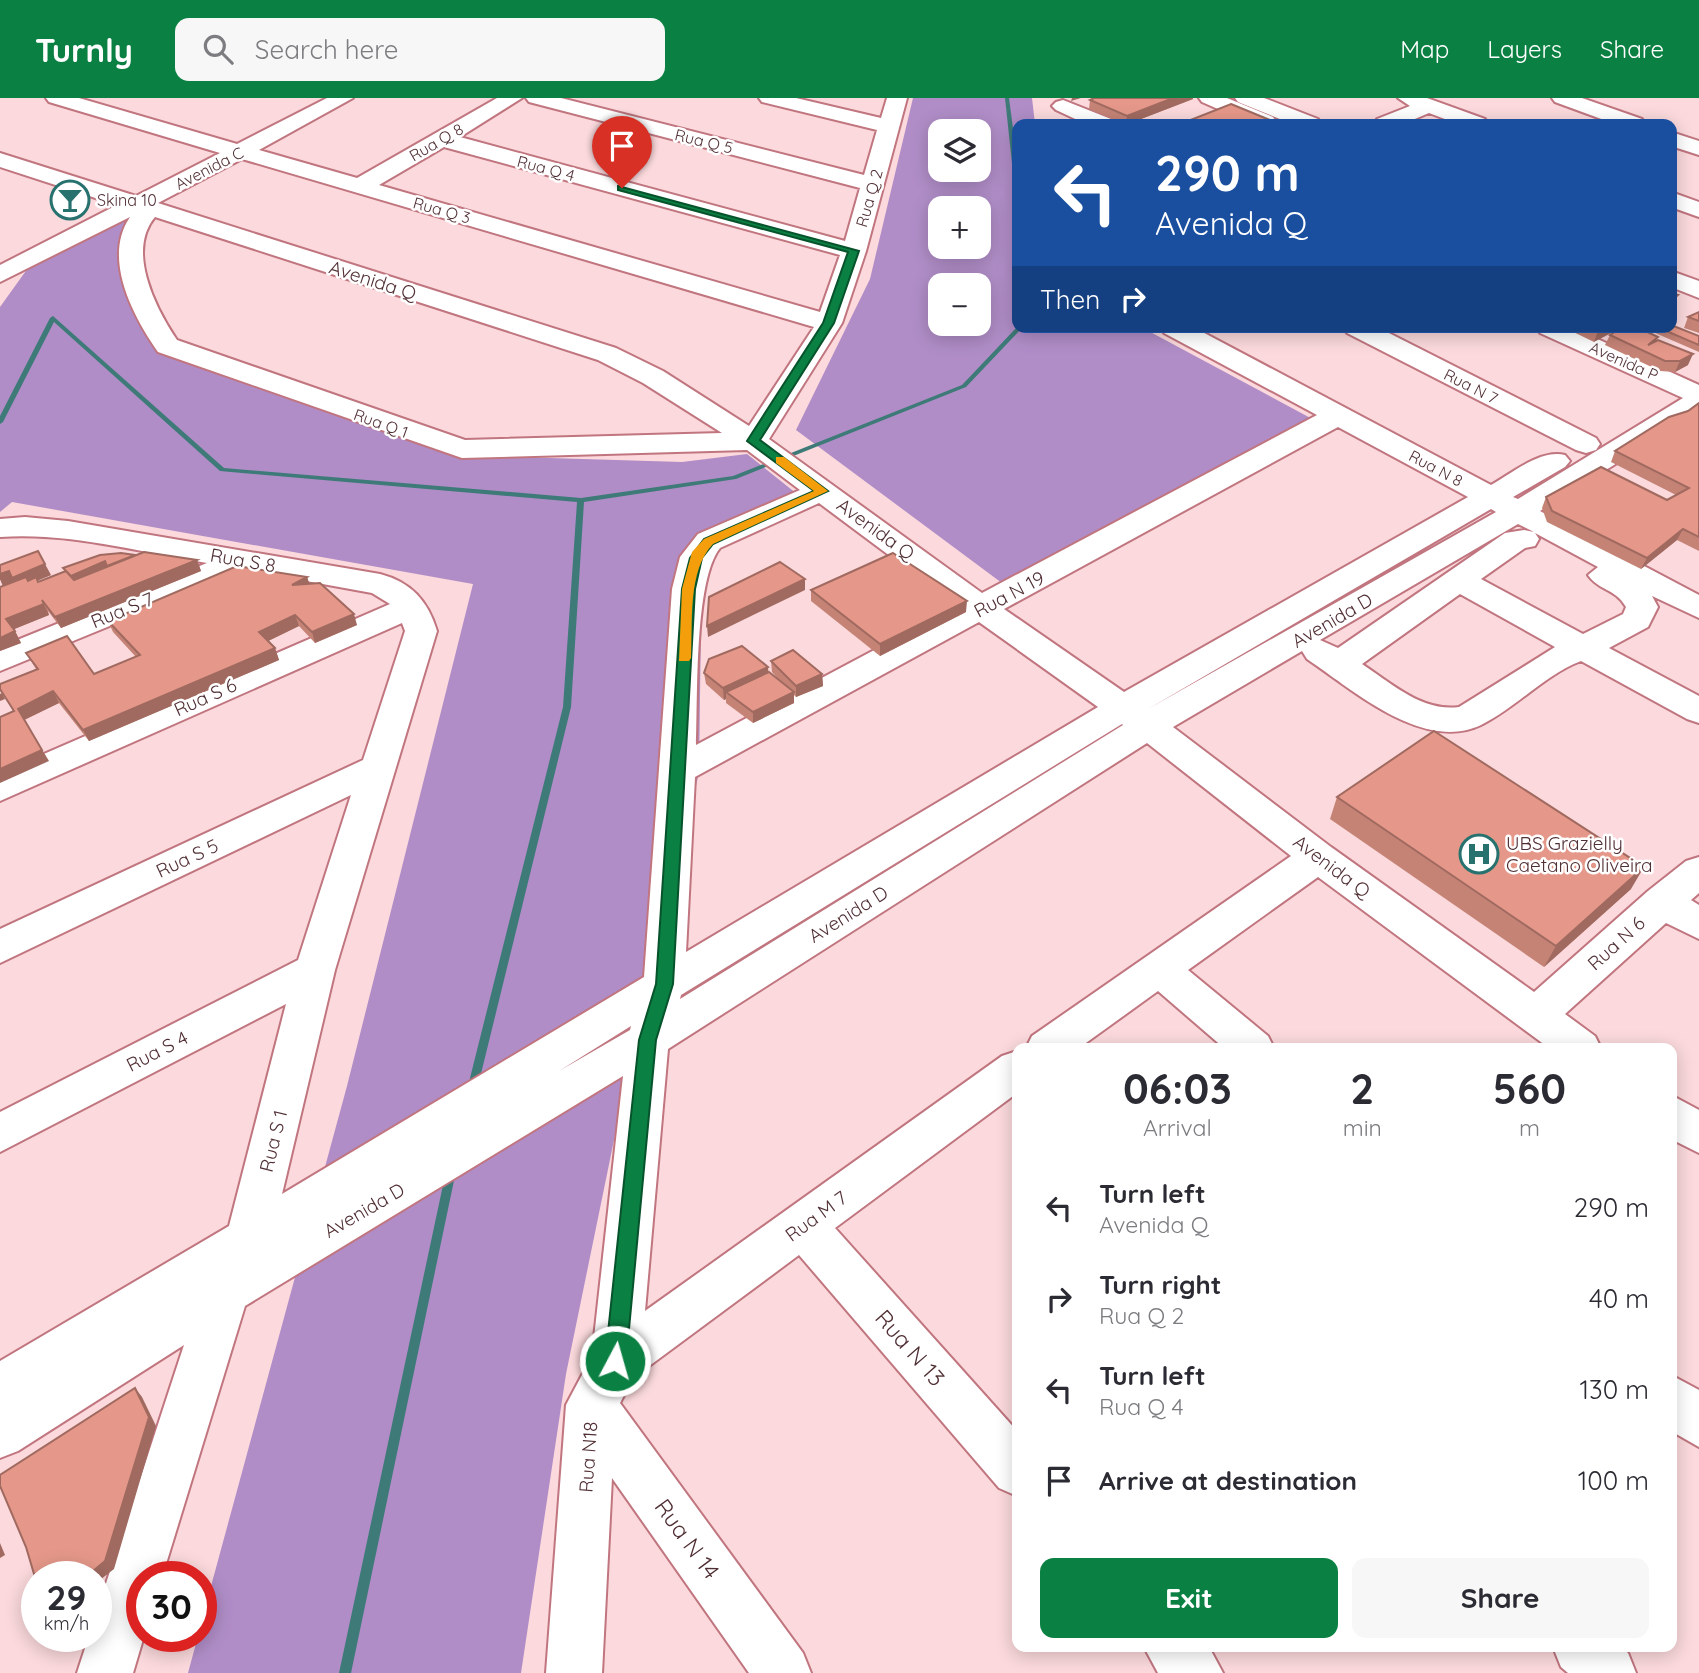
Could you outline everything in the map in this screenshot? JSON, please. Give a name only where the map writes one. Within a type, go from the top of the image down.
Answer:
[{"type":"street","name":"Rua Q 3","points":[[56,98],[829,323]]},
{"type":"street","name":"Avenida C","points":[[5,262],[135,204],[314,98]]},
{"type":"street","name":"Avenida C","points":[[233,148],[343,98]]},
{"type":"street","name":"Rua Q 8","points":[[360,186],[512,98]]},
{"type":"street","name":"Rua Q 5","points":[[536,98],[872,184]]},
{"type":"street","points":[[769,98],[889,126]]},
{"type":"street","name":"Rua Q 2","points":[[771,454],[829,323],[854,251],[897,98]]},
{"type":"street","points":[[1209,98],[1259,119]]},
{"type":"street","points":[[1245,98],[1298,119]]},
{"type":"street","points":[[1562,98],[1620,119]]},
{"type":"street","points":[[1392,119],[1418,102],[1464,119]]},
{"type":"street","points":[[123,118],[156,103]]},
{"type":"street","points":[[1063,109],[1090,119]]},
{"type":"street","name":"Rua Q 4","points":[[441,139],[854,251]]},
{"type":"street","points":[[1677,140],[1699,148]]},
{"type":"street","name":"Avenida Q","points":[[0,160],[607,354],[653,377],[771,454],[1135,717],[1318,857],[1573,1043]]},
{"type":"street","points":[[1677,201],[1699,210]]},
{"type":"street","name":"Rua Q 1","points":[[135,204],[133,263],[150,322],[167,346],[462,449],[771,454]]},
{"type":"street","points":[[1677,281],[1699,290]]},
{"type":"street","points":[[1677,299],[1699,308]]},
{"type":"street","name":"Rua N 8","points":[[1184,333],[1490,496],[1694,598]]},
{"type":"street","name":"Rua N 7","points":[[1368,333],[1586,444]]},
{"type":"street","name":"Avenida P","points":[[1563,333],[1693,388]]},
{"type":"street","name":"Avenida D","points":[[0,1388],[248,1242],[471,1126],[648,1040],[1135,717],[1490,496],[1693,388]]},
{"type":"street","name":"Avenida D","points":[[0,1433],[225,1292],[471,1126],[664,984],[1135,717],[1299,639],[1519,511],[1693,388]]},
{"type":"street","name":"Rua N 19","points":[[679,770],[1337,416]]},
{"type":"street","name":"Rua N18","points":[[574,1673],[603,1383],[648,1040],[664,984],[688,589],[698,552],[709,541],[822,491]]},
{"type":"street","name":"Rua S 8","points":[[0,528],[25,526],[68,530],[380,584],[400,593],[411,607]]},
{"type":"street","points":[[1299,639],[1406,709],[1443,721],[1468,717],[1562,656],[1636,621],[1642,607],[1631,589],[1543,544],[1525,539],[1516,540],[1338,664]]},
{"type":"street","name":"Rua S 7","points":[[0,660],[243,560]]},
{"type":"street","points":[[1459,580],[1699,711]]},
{"type":"street","name":"Rua S 1","points":[[105,1673],[225,1292],[248,1242],[315,970],[375,769],[420,642],[418,620],[411,607]]},
{"type":"street","name":"Rua S 6","points":[[0,788],[411,607]]},
{"type":"street","name":"Rua S 5","points":[[0,947],[375,769]]},
{"type":"street","points":[[1054,1043],[1318,857]]},
{"type":"street","name":"Rua N 6","points":[[1535,1016],[1699,871]]},
{"type":"street","points":[[1662,901],[1699,924]]},
{"type":"street","points":[[1159,969],[1247,1043]]},
{"type":"street","name":"Rua S 4","points":[[0,1133],[315,970]]},
{"type":"street","name":"Rua M 7","points":[[603,1383],[803,1226],[1011,1083]]},
{"type":"street","points":[[1677,1118],[1699,1134]]},
{"type":"street","name":"Rua N 13","points":[[803,1226],[1012,1464]]},
{"type":"street","name":"Rua N 14","points":[[603,1383],[782,1673]]},
{"type":"street","points":[[1677,1404],[1699,1422]]},
{"type":"street","points":[[1176,1652],[1195,1673]]},
{"type":"street","points":[[1586,1652],[1608,1673]]},
{"type":"shaded area","points":[[913,98],[1032,98],[1034,119],[1012,119],[1012,333],[1152,333],[1316,421],[1010,589],[796,430],[870,279]]},
{"type":"shaded area","points":[[128,216],[127,263],[160,349],[455,455],[682,462],[747,454],[812,506],[702,544],[699,773],[638,1023],[566,1374],[521,1673],[188,1673],[194,1652],[217,1652],[217,1564],[347,1086],[473,584],[12,502],[0,512],[0,307],[28,268]]},
{"type":"building","points":[[1173,98],[1127,116],[1090,100]]},
{"type":"building","points":[[1231,104],[1268,119],[1193,119]]},
{"type":"building","points":[[1699,312],[1699,321],[1688,317]]},
{"type":"building","points":[[1677,327],[1699,336],[1699,345],[1671,333],[1677,333]]},
{"type":"building","points":[[1650,333],[1658,337],[1648,345],[1658,340],[1693,354],[1680,361],[1665,361],[1610,335]]},
{"type":"building","points":[[1699,403],[1699,537],[1683,529],[1647,558],[1552,511],[1546,497],[1601,467],[1667,500],[1689,488],[1615,451],[1669,417],[1688,411]]},
{"type":"building","points":[[38,551],[45,564],[12,578],[9,571],[0,574],[0,565]]},
{"type":"building","points":[[144,552],[197,560],[55,617],[42,600],[44,604],[6,619],[15,631],[0,638],[0,587],[26,577],[28,581],[36,577],[38,582],[66,571],[74,580]]},
{"type":"building","points":[[893,553],[967,601],[880,644],[811,590]]},
{"type":"building","points":[[100,555],[135,555],[107,566],[105,561],[71,576],[63,568]]},
{"type":"building","points":[[780,562],[805,579],[707,626],[709,597]]},
{"type":"building","points":[[237,566],[307,577],[292,585],[320,583],[354,614],[312,632],[295,615],[259,632],[275,648],[83,730],[53,691],[18,709],[42,750],[0,769],[0,717],[14,711],[0,689],[0,684],[38,669],[26,653],[67,636],[94,674],[140,655],[108,621]]},
{"type":"building","points":[[742,646],[768,667],[723,688],[704,673],[709,659]]},
{"type":"building","points":[[793,650],[822,674],[796,686],[771,661]]},
{"type":"building","points":[[769,672],[794,692],[753,712],[726,692]]},
{"type":"building","name":"UBS Grazielly Caetano Oliveira","points":[[1434,731],[1644,867],[1556,946],[1337,797]]},
{"type":"building","points":[[135,1388],[149,1417],[105,1561],[30,1561],[0,1486],[0,1475]]},
{"type":"waterway","points":[[1007,98],[1012,140]]},
{"type":"waterway","points":[[0,422],[53,318],[222,470],[581,500]]},
{"type":"waterway","points":[[581,500],[734,478],[964,386],[1014,333]]},
{"type":"waterway","points":[[472,1090],[567,707],[581,500]]},
{"type":"waterway","points":[[345,1673],[451,1171]]},
{"type":"slow traffic","points":[[684,658],[688,589],[698,552],[709,541],[822,491],[780,460]]},
{"type":"place","name":"Skina 10","points":[[70,200]]},
{"type":"place","name":"UBS Grazielly Caetano Oliveira","points":[[1479,854]]},
{"type":"route","points":[[615,1361],[648,1040],[664,984],[688,589],[698,552],[709,541],[822,491],[753,441],[829,323],[854,251],[622,188]]}]
